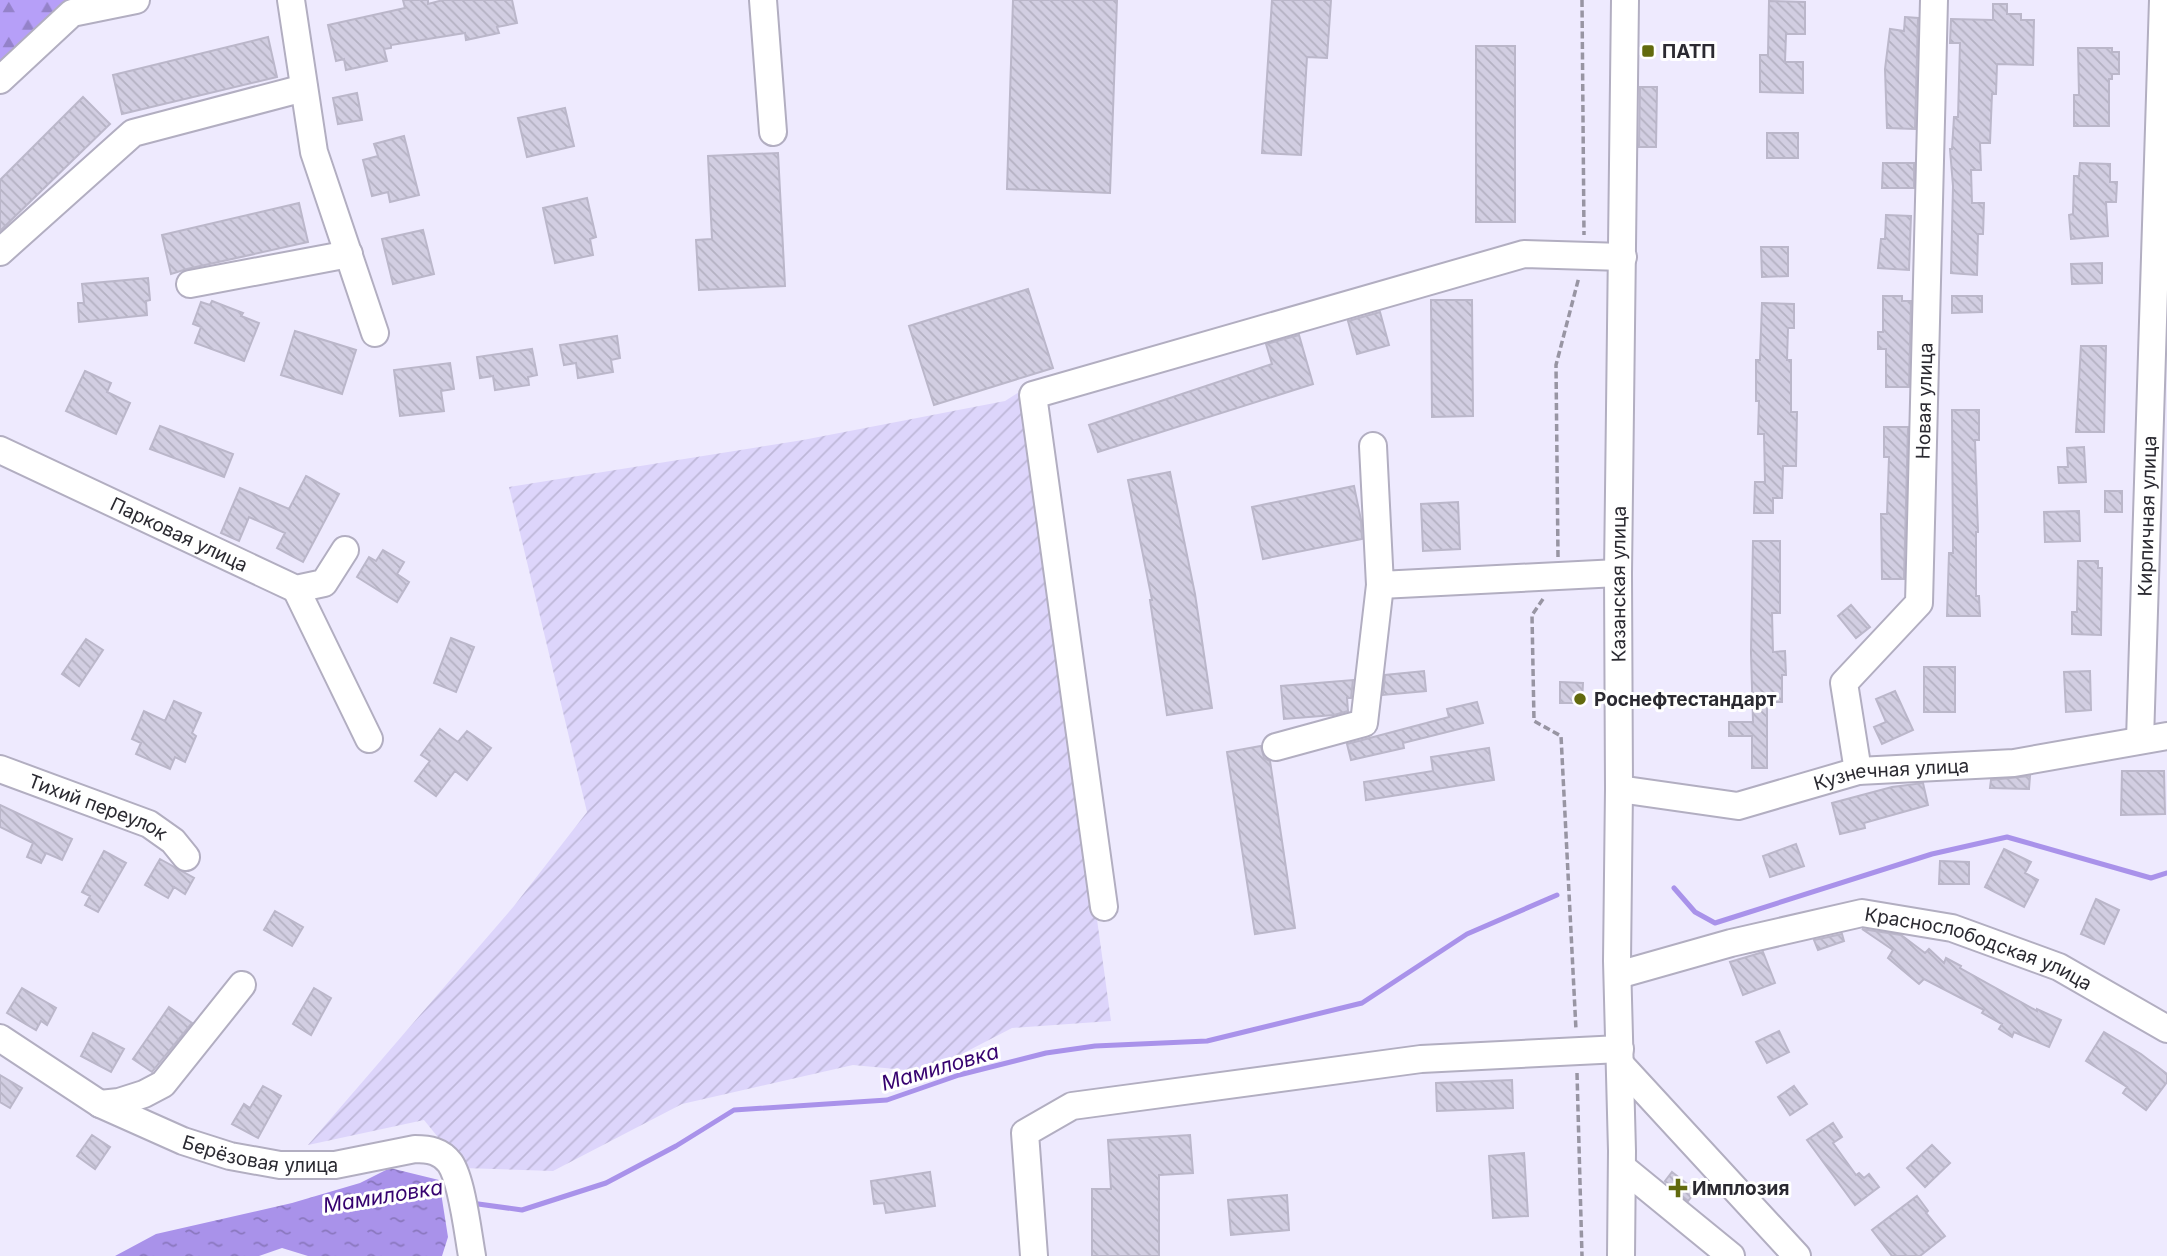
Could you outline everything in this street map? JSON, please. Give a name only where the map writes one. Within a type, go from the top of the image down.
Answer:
[{"type":"street","points":[[0,80],[72,13],[136,0]]},
{"type":"street","points":[[291,0],[314,152],[375,333]]},
{"type":"street","points":[[763,0],[773,132]]},
{"type":"street","name":"Казанская улица","points":[[1621,1256],[1618,573],[1625,0]]},
{"type":"street","name":"Новая улица","points":[[1858,771],[1844,683],[1919,603],[1934,0]]},
{"type":"street","name":"Кирпичная улица","points":[[2140,740],[2163,0]]},
{"type":"street","points":[[0,252],[133,133],[304,88]]},
{"type":"street","points":[[190,284],[349,254]]},
{"type":"street","points":[[1104,907],[1033,395],[1524,254],[1623,257]]},
{"type":"street","points":[[1276,747],[1364,723],[1380,585],[1373,446]]},
{"type":"street","name":"Парковая улица","points":[[0,450],[296,589]]},
{"type":"street","points":[[345,550],[324,583],[296,589],[369,738]]},
{"type":"street","points":[[1380,585],[1618,573]]},
{"type":"street","name":"Кузнечная улица","points":[[1619,789],[1738,806],[1858,771],[2014,763],[2167,736]]},
{"type":"street","name":"Тихий переулок","points":[[0,769],[149,824],[173,841],[186,857]]},
{"type":"street","name":"Краснослободская улица","points":[[1618,975],[1731,943],[1862,913],[1952,928],[2059,967],[2167,1029]]},
{"type":"street","points":[[100,1104],[119,1102],[163,1084],[242,985]]},
{"type":"street","name":"Берёзовая улица","points":[[0,1038],[100,1104],[183,1141],[230,1156],[280,1165],[335,1165],[415,1149],[428,1149],[439,1153],[451,1165],[458,1185],[472,1256]]},
{"type":"street","points":[[1034,1256],[1025,1133],[1073,1106],[1421,1059],[1577,1051],[1620,1056],[1797,1256]]},
{"type":"street","points":[[1622,1167],[1731,1256]]},
{"type":"path","points":[[1581,0],[1584,257],[1556,365],[1559,576],[1532,615],[1534,721],[1561,736],[1577,1051],[1582,1256]]},
{"type":"green space","points":[[0,0],[69,0],[0,67]]},
{"type":"shaded area","points":[[1024,389],[1111,1021],[1012,1028],[927,1072],[853,1065],[682,1104],[553,1171],[463,1168],[424,1120],[308,1145],[514,906],[587,812],[509,487],[803,440],[1005,401]]},
{"type":"water","points":[[390,1168],[439,1180],[448,1237],[442,1256],[308,1256],[282,1248],[259,1256],[115,1256],[156,1234],[292,1203],[360,1183]]},
{"type":"building","points":[[403,0],[428,0],[428,4],[443,0],[512,0],[517,23],[497,27],[499,33],[466,40],[465,33],[391,45],[391,48],[384,49],[387,61],[346,70],[344,59],[336,61],[328,25],[405,8]]},
{"type":"building","points":[[1013,0],[1117,0],[1110,193],[1007,189]]},
{"type":"building","points":[[1272,0],[1331,0],[1327,58],[1307,57],[1301,155],[1262,153]]},
{"type":"building","points":[[1769,1],[1805,2],[1805,34],[1786,34],[1785,62],[1803,62],[1803,93],[1760,92],[1760,55],[1768,55]]},
{"type":"building","points":[[1993,4],[2007,4],[2007,14],[2021,14],[2021,20],[2034,20],[2033,65],[1997,64],[1996,94],[1992,94],[1990,143],[1980,143],[1981,170],[1971,170],[1972,203],[1984,203],[1983,234],[1978,234],[1977,275],[1951,273],[1953,186],[1950,149],[1954,117],[1958,117],[1960,43],[1950,43],[1951,19],[1993,20]]},
{"type":"building","points":[[1905,17],[1918,18],[1915,129],[1887,128],[1885,69],[1890,29],[1904,31]]},
{"type":"building","points":[[268,37],[277,77],[122,114],[113,75]]},
{"type":"building","points":[[1476,46],[1515,46],[1515,222],[1476,222]]},
{"type":"building","points":[[2078,48],[2112,48],[2112,52],[2119,52],[2119,74],[2112,74],[2112,79],[2109,79],[2109,126],[2074,126],[2074,95],[2079,95]]},
{"type":"building","points":[[1640,87],[1657,87],[1656,147],[1639,147]]},
{"type":"building","points":[[357,93],[362,120],[338,124],[333,98]]},
{"type":"building","points":[[83,97],[110,124],[0,231],[0,180]]},
{"type":"building","points":[[565,108],[574,146],[527,157],[518,118]]},
{"type":"building","points":[[1767,133],[1798,133],[1798,158],[1767,158]]},
{"type":"building","points":[[404,136],[419,195],[390,202],[388,192],[372,196],[363,160],[378,156],[374,144]]},
{"type":"building","points":[[778,153],[785,286],[699,290],[696,240],[712,239],[708,156]]},
{"type":"building","points":[[1883,163],[1914,163],[1914,188],[1882,188]]},
{"type":"building","points":[[2080,163],[2110,164],[2110,182],[2117,182],[2116,202],[2106,202],[2108,236],[2071,239],[2069,215],[2073,214],[2074,176],[2079,176]]},
{"type":"building","points":[[587,198],[596,237],[590,239],[593,255],[555,263],[543,208]]},
{"type":"building","points":[[299,203],[308,242],[171,274],[162,235]]},
{"type":"building","points":[[1886,215],[1911,216],[1909,270],[1878,268],[1881,239],[1885,239]]},
{"type":"building","points":[[423,230],[434,274],[393,284],[382,239]]},
{"type":"building","points":[[1761,247],[1788,247],[1788,276],[1762,277]]},
{"type":"building","points":[[2102,263],[2102,283],[2072,284],[2071,264]]},
{"type":"building","points":[[148,278],[150,300],[146,301],[147,315],[79,322],[78,303],[84,303],[82,284]]},
{"type":"building","points":[[1028,289],[1053,368],[934,405],[909,326]]},
{"type":"building","points":[[1883,296],[1902,296],[1902,301],[1911,301],[1909,387],[1886,387],[1886,349],[1878,349],[1878,332],[1883,332]]},
{"type":"building","points":[[1952,296],[1982,296],[1982,312],[1952,313]]},
{"type":"building","points":[[1431,300],[1472,300],[1473,416],[1432,417]]},
{"type":"building","points":[[212,301],[243,313],[241,316],[259,323],[244,361],[195,343],[201,327],[193,324],[201,302],[210,305]]},
{"type":"building","points":[[1762,303],[1794,304],[1794,328],[1788,328],[1787,360],[1791,360],[1791,412],[1797,412],[1796,466],[1783,466],[1782,498],[1773,498],[1773,513],[1754,513],[1755,482],[1765,482],[1764,434],[1758,434],[1759,401],[1756,401],[1756,360],[1760,360]]},
{"type":"building","points":[[1380,312],[1389,345],[1357,354],[1348,321]]},
{"type":"building","points":[[295,331],[356,350],[342,394],[281,375]]},
{"type":"building","points":[[1299,335],[1313,384],[1098,452],[1089,425],[1272,364],[1266,344]]},
{"type":"building","points":[[617,336],[620,358],[611,360],[613,372],[578,378],[576,363],[564,365],[560,345]]},
{"type":"building","points":[[2081,346],[2106,346],[2104,432],[2076,432]]},
{"type":"building","points":[[532,349],[537,375],[528,377],[529,385],[495,390],[493,376],[480,378],[477,357]]},
{"type":"building","points":[[450,363],[454,389],[441,391],[444,411],[400,416],[394,370]]},
{"type":"building","points":[[85,371],[111,383],[107,392],[130,403],[116,434],[66,411]]},
{"type":"building","points":[[1952,410],[1979,410],[1979,440],[1975,440],[1978,532],[1976,596],[1979,596],[1980,616],[1947,616],[1949,553],[1953,553]]},
{"type":"building","points":[[160,426],[233,454],[224,477],[150,449]]},
{"type":"building","points":[[1884,427],[1908,427],[1904,579],[1882,579],[1881,514],[1887,514],[1889,457],[1884,457]]},
{"type":"building","points":[[2084,447],[2086,482],[2059,483],[2058,467],[2068,467],[2067,448]]},
{"type":"building","points":[[1170,472],[1195,594],[1212,708],[1167,715],[1152,600],[1128,480]]},
{"type":"building","points":[[306,476],[339,494],[303,562],[277,548],[285,533],[249,517],[239,541],[221,533],[240,488],[289,509]]},
{"type":"building","points":[[1354,486],[1362,539],[1263,559],[1252,507]]},
{"type":"building","points":[[2105,491],[2122,491],[2122,512],[2105,512]]},
{"type":"building","points":[[1458,502],[1460,549],[1423,551],[1421,504]]},
{"type":"building","points":[[2079,511],[2080,541],[2045,542],[2044,512]]},
{"type":"building","points":[[1753,541],[1780,541],[1780,613],[1772,613],[1773,652],[1785,651],[1786,675],[1782,675],[1782,702],[1767,702],[1767,768],[1752,768],[1752,736],[1729,736],[1729,722],[1753,722]]},
{"type":"building","points":[[383,550],[404,562],[397,574],[409,582],[397,602],[357,577],[369,557],[376,561]]},
{"type":"building","points":[[2078,561],[2098,561],[2098,568],[2102,568],[2101,635],[2072,634],[2072,612],[2077,612]]},
{"type":"building","points":[[1851,605],[1870,627],[1856,638],[1838,616]]},
{"type":"building","points":[[451,638],[474,647],[456,692],[434,683]]},
{"type":"building","points":[[86,639],[103,650],[79,686],[62,674]]},
{"type":"building","points":[[1924,667],[1955,667],[1955,712],[1924,712]]},
{"type":"building","points":[[1424,671],[1426,691],[1383,695],[1385,675]]},
{"type":"building","points":[[2090,671],[2091,710],[2066,712],[2064,672]]},
{"type":"building","points":[[1353,680],[1351,698],[1347,698],[1348,711],[1334,715],[1284,719],[1281,686]]},
{"type":"building","points":[[1560,682],[1583,683],[1582,703],[1560,703]]},
{"type":"building","points":[[1895,691],[1913,730],[1882,744],[1874,727],[1886,722],[1876,699]]},
{"type":"building","points":[[174,701],[201,713],[192,733],[196,736],[185,762],[175,757],[170,769],[136,754],[141,743],[132,739],[144,711],[165,721]]},
{"type":"building","points":[[1477,702],[1483,723],[1403,743],[1404,748],[1351,760],[1347,744],[1449,717],[1447,709]]},
{"type":"building","points":[[440,729],[458,742],[467,731],[491,748],[467,780],[455,771],[436,796],[415,781],[430,761],[421,755]]},
{"type":"building","points":[[1261,746],[1264,758],[1270,761],[1295,928],[1255,934],[1227,752]]},
{"type":"building","points":[[1489,748],[1494,780],[1366,800],[1364,782],[1433,771],[1431,757]]},
{"type":"building","points":[[2122,771],[2164,771],[2165,814],[2121,815]]},
{"type":"building","points":[[2030,776],[2029,789],[1990,788],[1991,780]]},
{"type":"building","points":[[1923,783],[1928,805],[1864,823],[1865,828],[1840,834],[1832,803],[1892,787]]},
{"type":"building","points":[[0,805],[72,839],[62,860],[46,853],[41,863],[27,857],[33,843],[0,827]]},
{"type":"building","points":[[1796,844],[1804,866],[1770,877],[1763,856]]},
{"type":"building","points":[[2004,849],[2031,862],[2025,873],[2038,880],[2024,907],[1985,887]]},
{"type":"building","points":[[104,851],[126,863],[98,912],[85,905],[90,896],[82,892]]},
{"type":"building","points":[[160,859],[194,878],[185,894],[174,887],[168,898],[145,885]]},
{"type":"building","points":[[1940,861],[1969,862],[1969,884],[1939,884]]},
{"type":"building","points":[[2096,899],[2119,910],[2104,944],[2081,934]]},
{"type":"building","points":[[275,911],[303,927],[292,946],[264,930]]},
{"type":"building","points":[[1862,929],[1901,935],[1925,953],[1929,949],[1944,963],[1946,958],[2037,1011],[2061,1020],[2049,1047],[2014,1032],[2012,1037],[1999,1029],[2002,1024],[1982,1013],[1984,1010],[1924,979],[1919,984],[1888,958],[1893,950]]},
{"type":"building","points":[[1842,934],[1844,941],[1818,950],[1814,940]]},
{"type":"building","points":[[1763,952],[1775,983],[1743,995],[1730,962]]},
{"type":"building","points":[[22,988],[56,1008],[47,1025],[41,1021],[36,1030],[7,1013]]},
{"type":"building","points":[[314,988],[331,998],[311,1035],[293,1024]]},
{"type":"building","points":[[169,1007],[192,1023],[152,1072],[133,1059]]},
{"type":"building","points":[[1779,1031],[1789,1052],[1767,1063],[1756,1042]]},
{"type":"building","points":[[2104,1032],[2141,1054],[2167,1074],[2167,1082],[2146,1110],[2123,1093],[2127,1087],[2086,1061]]},
{"type":"building","points":[[93,1033],[124,1049],[111,1072],[81,1056]]},
{"type":"building","points":[[0,1075],[22,1088],[10,1108],[0,1102]]},
{"type":"building","points":[[1512,1080],[1513,1108],[1437,1111],[1436,1083]]},
{"type":"building","points":[[263,1086],[281,1096],[258,1138],[232,1124],[244,1104],[250,1108]]},
{"type":"building","points":[[1794,1086],[1807,1104],[1790,1115],[1778,1097]]},
{"type":"building","points":[[1833,1123],[1842,1137],[1833,1143],[1856,1175],[1859,1173],[1864,1178],[1869,1174],[1879,1187],[1855,1205],[1807,1140]]},
{"type":"building","points":[[92,1135],[110,1147],[95,1169],[77,1156]]},
{"type":"building","points":[[1190,1135],[1193,1173],[1159,1175],[1159,1256],[1092,1256],[1092,1189],[1111,1189],[1108,1140]]},
{"type":"building","points":[[1932,1145],[1950,1163],[1925,1187],[1907,1168]]},
{"type":"building","points":[[1524,1153],[1528,1216],[1493,1218],[1489,1156]]},
{"type":"building","points":[[930,1172],[935,1206],[886,1213],[884,1203],[874,1204],[871,1181]]},
{"type":"building","name":"Имплозия","points":[[1672,1172],[1696,1191],[1688,1201],[1665,1181]]},
{"type":"building","points":[[1287,1195],[1289,1230],[1231,1235],[1228,1200]]},
{"type":"building","points":[[1917,1196],[1928,1211],[1926,1213],[1945,1236],[1920,1256],[1892,1256],[1872,1230]]},
{"type":"waterway","points":[[1674,888],[1695,912],[1715,923],[1932,854],[2007,837],[2151,878],[2167,873]]},
{"type":"waterway","name":"Мамиловка","points":[[471,1203],[522,1210],[606,1183],[676,1146],[734,1110],[887,1100],[959,1075],[1046,1053],[1095,1046],[1207,1041],[1362,1003],[1467,934],[1557,895]]},
{"type":"place","name":"ПАТП","points":[[1648,51]]},
{"type":"place","name":"Роснефтестандарт","points":[[1580,699]]},
{"type":"place","name":"Имплозия","points":[[1678,1188]]}]
